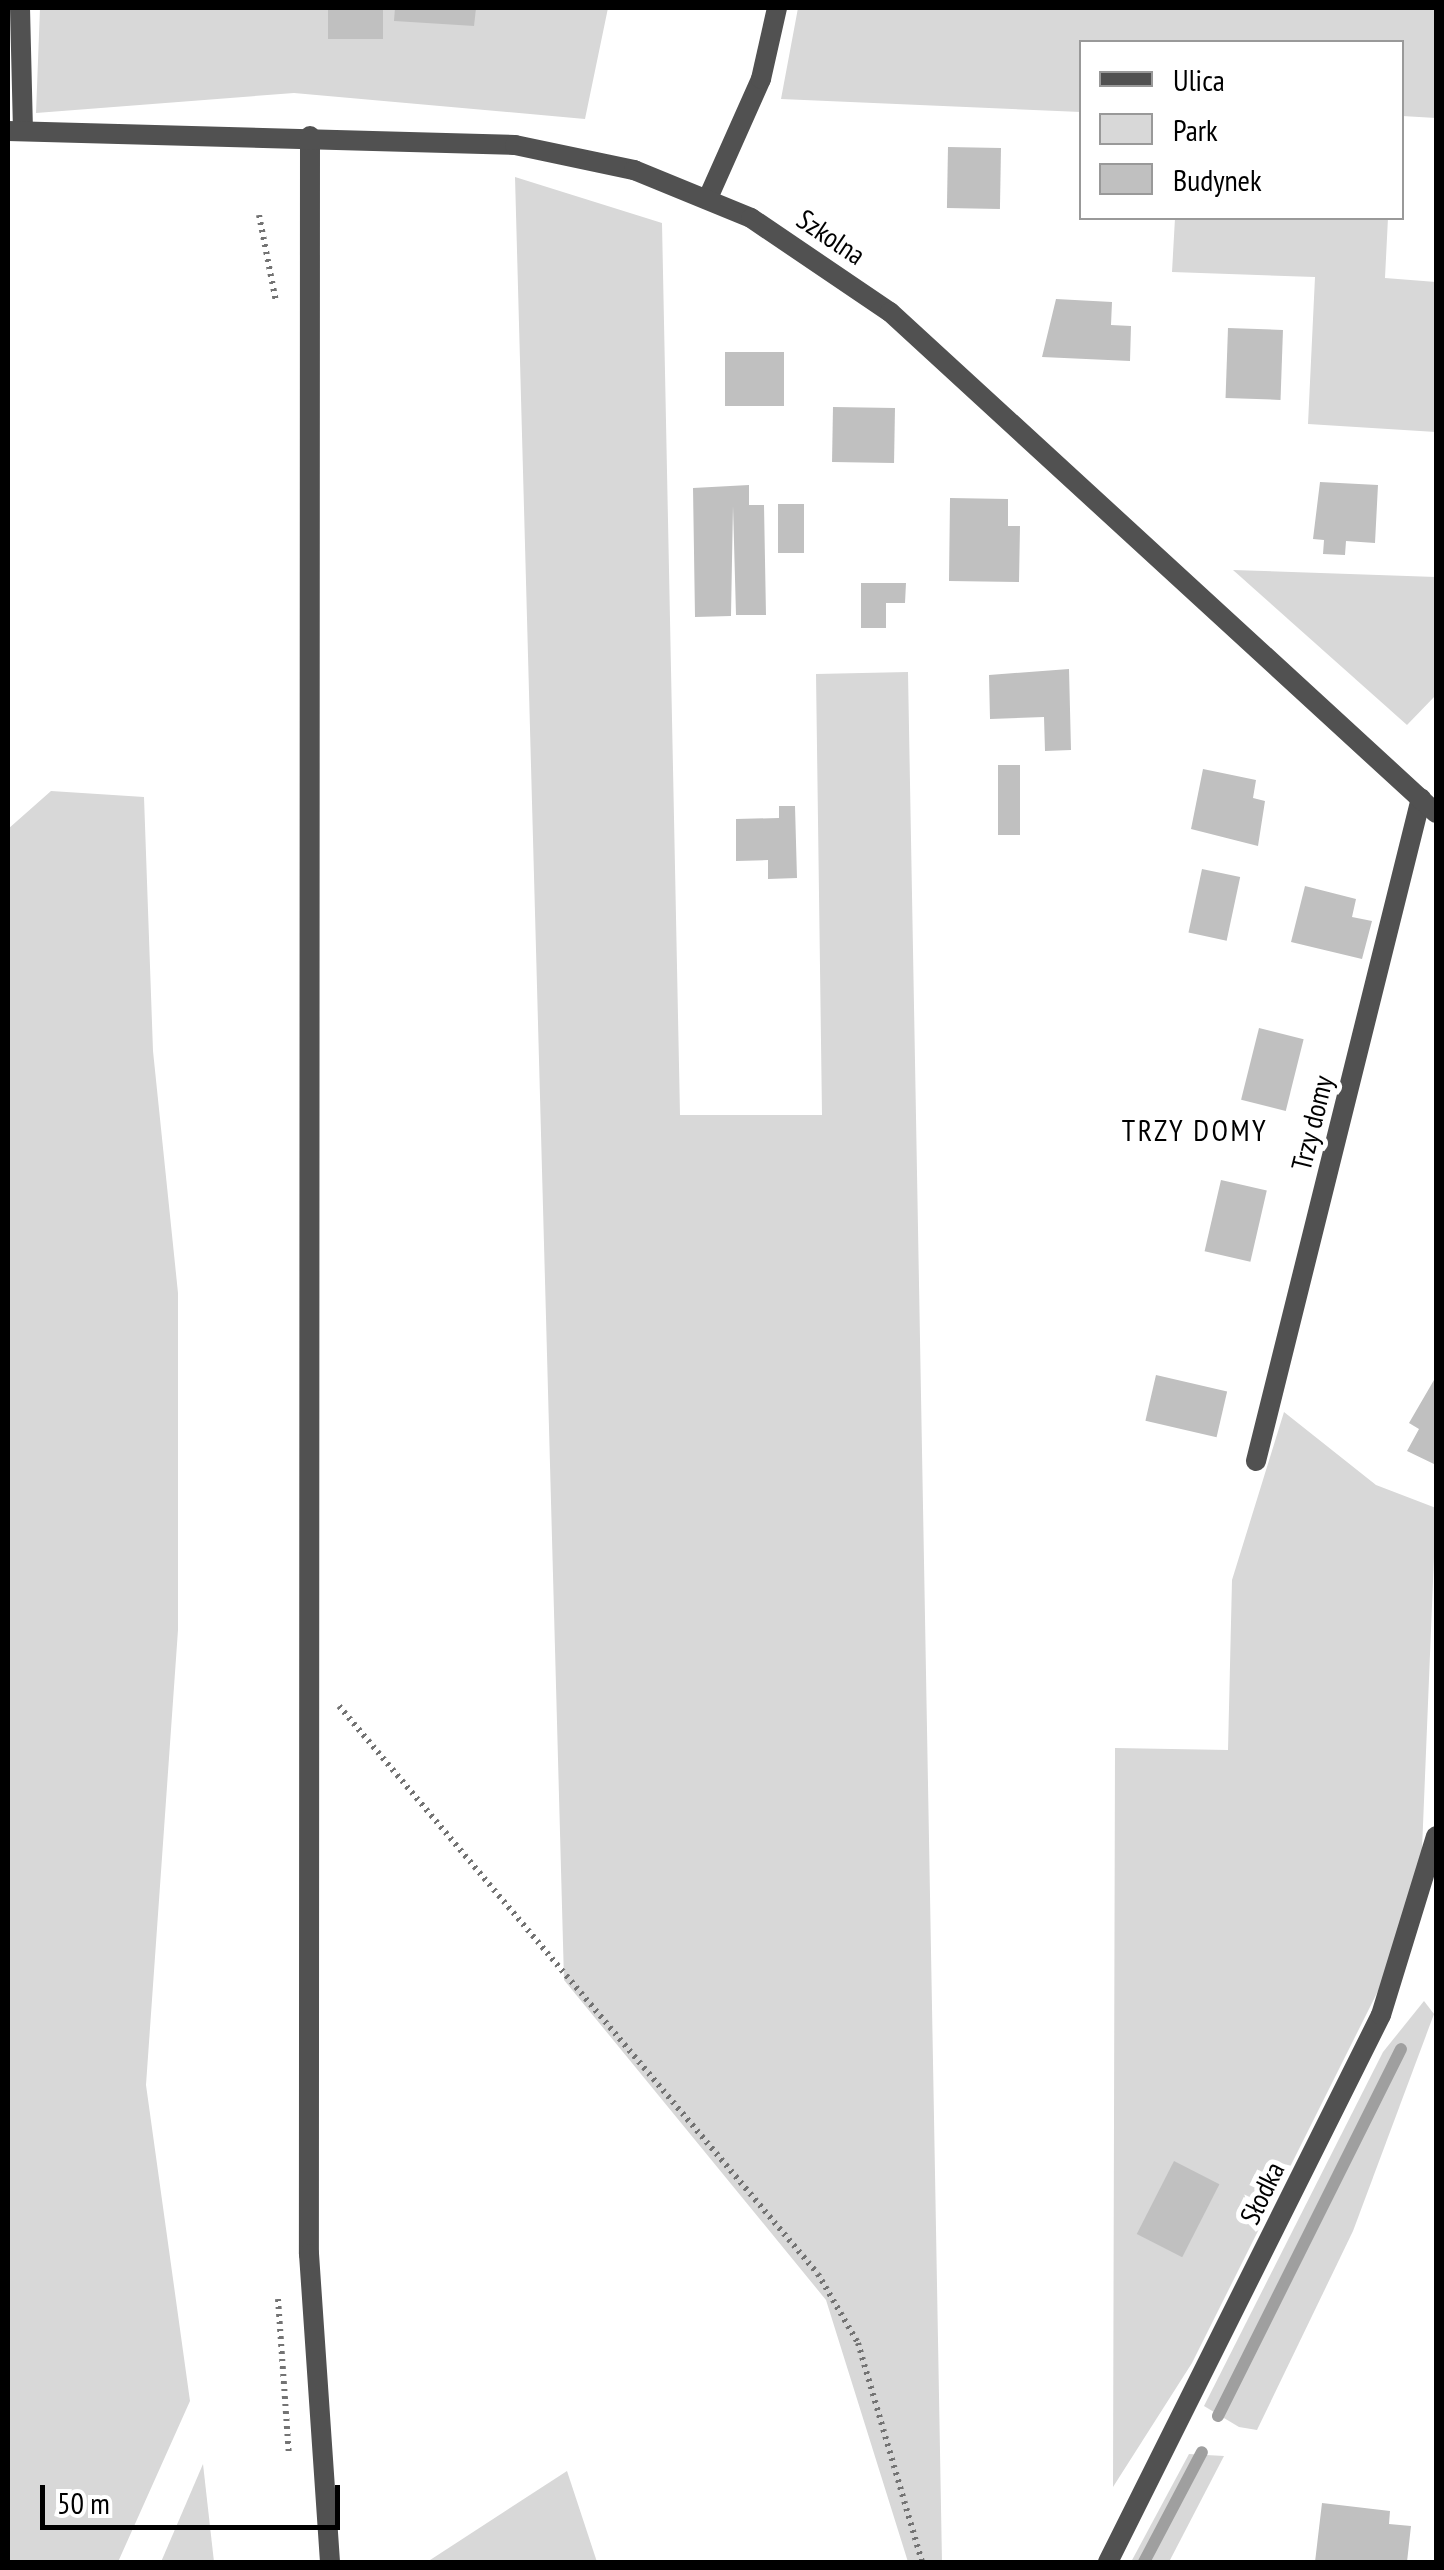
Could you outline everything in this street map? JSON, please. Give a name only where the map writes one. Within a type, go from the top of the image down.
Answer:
[{"type":"street","points":[[15,131],[20,8]]},
{"type":"street","points":[[708,198],[761,79],[777,8]]},
{"type":"street","name":"Szkolna","points":[[15,131],[310,136],[554,150],[708,198],[790,241],[890,312],[1429,806]]},
{"type":"street","points":[[310,136],[310,2288],[330,2562]]},
{"type":"street","name":"Trzy domy","points":[[1256,1461],[1429,806]]},
{"type":"street","name":"Słodka","points":[[1108,2562],[1381,2015],[1436,1836]]},
{"type":"path","points":[[309,1672],[818,2274],[858,2344],[922,2562]]},
{"type":"green space","points":[[40,8],[608,8],[585,119],[294,93],[36,113]]},
{"type":"green space","points":[[798,8],[1436,8],[1436,118],[1404,116],[1404,40],[1079,40],[1079,112],[781,99]]},
{"type":"green space","points":[[515,177],[662,223],[680,1115],[822,1115],[816,674],[908,672],[942,2562],[908,2562],[826,2300],[564,1980]]},
{"type":"green space","points":[[1175,220],[1388,220],[1385,278],[1436,282],[1436,432],[1308,424],[1315,277],[1172,272]]},
{"type":"green space","points":[[1233,570],[1436,577],[1436,695],[1407,725]]},
{"type":"green space","points":[[51,791],[144,797],[153,1051],[178,1293],[178,1630],[146,2085],[190,2401],[118,2562],[8,2562],[8,829]]},
{"type":"green space","points":[[1284,1412],[1376,1485],[1436,1508],[1421,1874],[1397,1953],[1192,2363],[1113,2487],[1115,1748],[1228,1750],[1232,1580]]},
{"type":"green space","points":[[1424,2001],[1434,2014],[1353,2231],[1257,2430],[1239,2427],[1204,2406],[1383,2052]]},
{"type":"green space","points":[[1189,2454],[1224,2456],[1169,2562],[1131,2562]]},
{"type":"green space","points":[[203,2464],[214,2562],[161,2562]]},
{"type":"green space","points":[[567,2471],[597,2562],[427,2562]]},
{"type":"building","points":[[328,8],[383,8],[383,39],[328,39]]},
{"type":"building","points":[[395,8],[476,8],[474,26],[394,21]]},
{"type":"building","points":[[948,147],[1001,148],[1000,209],[947,208]]},
{"type":"building","points":[[1056,299],[1112,302],[1111,325],[1131,326],[1130,361],[1042,357]]},
{"type":"building","points":[[1228,328],[1283,330],[1281,400],[1226,398]]},
{"type":"building","points":[[725,352],[784,352],[784,406],[725,406]]},
{"type":"building","points":[[833,407],[895,408],[894,463],[832,462]]},
{"type":"building","points":[[1320,482],[1378,485],[1375,543],[1346,541],[1345,555],[1323,554],[1324,540],[1313,539]]},
{"type":"building","points":[[749,485],[749,505],[764,505],[766,615],[736,615],[733,506],[731,616],[695,617],[693,488]]},
{"type":"building","points":[[950,498],[1008,499],[1008,526],[1020,526],[1019,582],[949,581]]},
{"type":"building","points":[[778,504],[804,504],[804,553],[778,553]]},
{"type":"building","points":[[861,583],[906,583],[905,603],[886,603],[886,628],[861,628]]},
{"type":"building","points":[[1069,669],[1071,750],[1045,751],[1044,717],[990,719],[989,675]]},
{"type":"building","points":[[998,765],[1020,765],[1020,835],[998,835]]},
{"type":"building","points":[[1203,769],[1256,780],[1253,798],[1265,801],[1258,846],[1191,829]]},
{"type":"building","points":[[779,806],[795,806],[797,878],[768,879],[768,860],[736,861],[736,819],[779,818]]},
{"type":"building","points":[[1202,869],[1240,877],[1227,941],[1188,933]]},
{"type":"building","points":[[1305,886],[1356,899],[1352,917],[1372,921],[1362,959],[1291,942]]},
{"type":"building","points":[[1259,1028],[1304,1039],[1286,1111],[1241,1100]]},
{"type":"building","points":[[1221,1180],[1267,1191],[1250,1262],[1205,1251]]},
{"type":"building","points":[[1156,1375],[1227,1391],[1217,1437],[1145,1421]]},
{"type":"building","points":[[1434,1380],[1436,1465],[1407,1451],[1419,1429],[1409,1423]]},
{"type":"building","points":[[1174,2161],[1219,2184],[1182,2257],[1137,2234]]},
{"type":"building","points":[[1322,2503],[1390,2511],[1389,2524],[1411,2526],[1407,2562],[1315,2562]]},
{"type":"waterway","points":[[1218,2416],[1401,2049]]},
{"type":"waterway","points":[[1144,2562],[1202,2452]]},
{"type":"district","name":"TRZY DOMY","points":[[1195,1130]]}]
